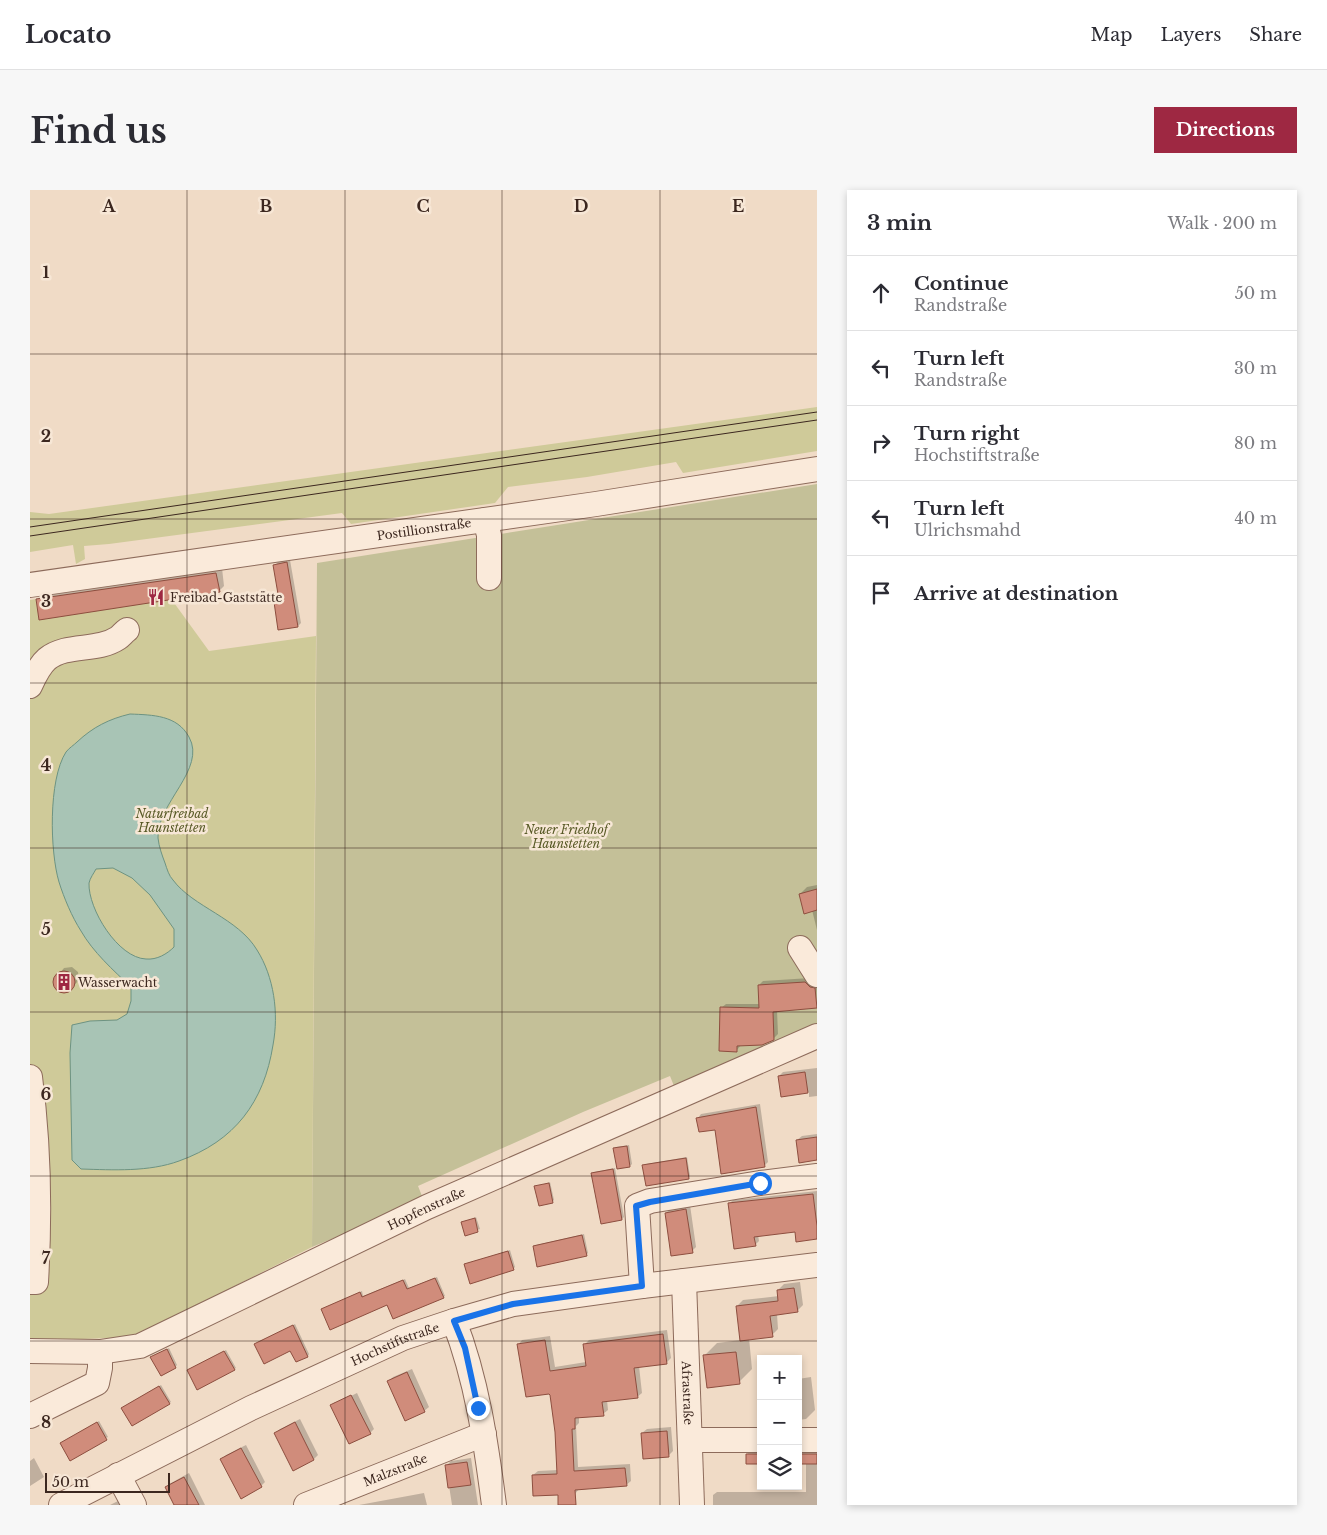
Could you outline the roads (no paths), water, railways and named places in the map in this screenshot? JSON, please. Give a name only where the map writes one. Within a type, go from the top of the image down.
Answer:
[{"type":"street","name":"Postillionstraße","points":[[30,585],[596,504],[817,469]]},
{"type":"street","points":[[485,520],[489,535],[489,578]]},
{"type":"street","points":[[30,686],[46,660],[64,651],[103,644],[118,638],[127,630]]},
{"type":"street","points":[[800,948],[817,975]]},
{"type":"street","name":"Hopfenstraße","points":[[30,1351],[100,1352],[140,1346],[427,1208],[817,1036]]},
{"type":"street","points":[[30,1077],[34,1109],[39,1205],[36,1282],[30,1282]]},
{"type":"street","points":[[642,1286],[636,1206],[760,1183],[817,1176]]},
{"type":"street","name":"Hochstiftstraße","points":[[61,1505],[251,1408],[403,1338],[454,1321],[513,1304],[642,1286],[684,1281],[787,1279],[817,1265]]},
{"type":"street","name":"Afrastraße","points":[[684,1281],[692,1328],[690,1440],[692,1505]]},
{"type":"street","points":[[454,1321],[465,1348],[484,1434],[494,1505]]},
{"type":"street","points":[[30,1416],[97,1383],[100,1368],[100,1352]]},
{"type":"street","name":"Malzstraße","points":[[306,1505],[484,1434]]},
{"type":"street","points":[[690,1440],[748,1436]]},
{"type":"street","points":[[802,1440],[817,1440]]},
{"type":"street","points":[[118,1475],[134,1505]]},
{"type":"tram line","points":[[30,527],[817,412]]},
{"type":"tram line","points":[[30,536],[817,420]]},
{"type":"place","name":"Freibad-Gaststätte","points":[[156,597]]},
{"type":"place","name":"Wasserwacht","points":[[64,982]]},
{"type":"park label","name":"Naturfreibad Haunstetten","points":[[172,820]]},
{"type":"park label","name":"Neuer Friedhof Haunstetten","points":[[566,836]]}]
